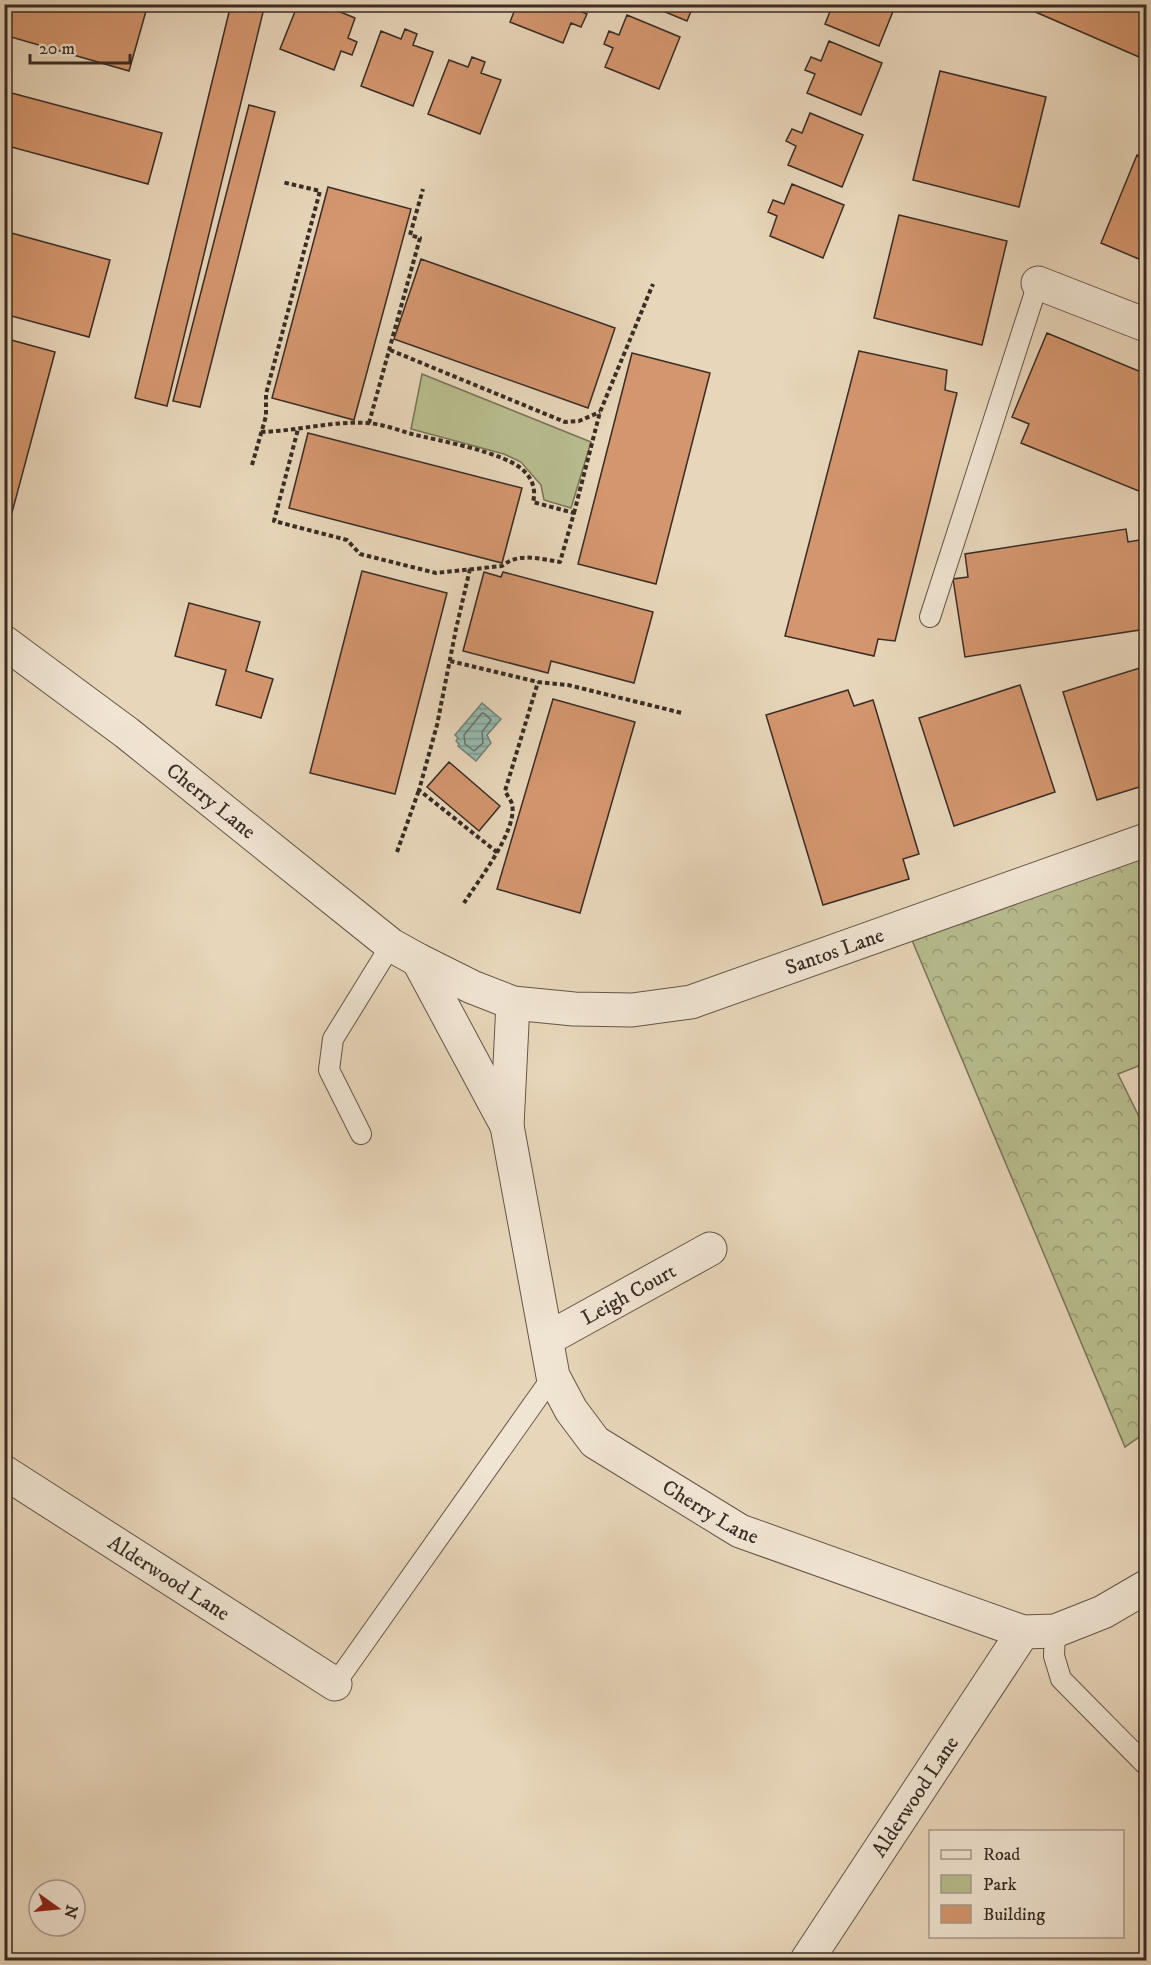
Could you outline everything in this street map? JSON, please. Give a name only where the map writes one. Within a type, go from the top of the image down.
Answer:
[{"type":"street","points":[[1038,283],[1146,325]]},
{"type":"street","name":"Cherry Lane","points":[[4,642],[127,733],[404,953],[472,987],[513,1003],[507,1126],[554,1376],[571,1410],[595,1442],[740,1531],[1023,1632],[1055,1631],[1102,1612],[1146,1587]]},
{"type":"street","name":"Santos Lane","points":[[513,1003],[574,1009],[632,1010],[690,1002],[1146,840]]},
{"type":"street","name":"Cherry Lane","points":[[404,953],[507,1126]]},
{"type":"street","name":"Leigh Court","points":[[547,1339],[710,1249]]},
{"type":"street","name":"Alderwood Lane","points":[[4,1472],[335,1684]]},
{"type":"street","name":"Alderwood Lane","points":[[807,1960],[1023,1632]]},
{"type":"lane","points":[[930,617],[1038,283]]},
{"type":"lane","points":[[361,1134],[329,1070],[333,1039],[404,953]]},
{"type":"lane","points":[[335,1684],[554,1376]]},
{"type":"lane","points":[[1055,1631],[1054,1656],[1061,1679],[1146,1765]]},
{"type":"path","points":[[252,465],[266,416],[266,393],[320,191],[282,182]]},
{"type":"path","points":[[369,423],[420,238],[410,235],[423,189]]},
{"type":"path","points":[[298,429],[274,521],[347,540],[360,554],[436,573],[502,566],[509,560],[525,557],[560,562],[600,412],[653,284]]},
{"type":"path","points":[[390,350],[565,422],[579,422],[600,412]]},
{"type":"path","points":[[261,432],[286,431],[329,424],[369,423],[486,453],[513,463],[525,472],[533,484],[535,495],[533,502],[574,513]]},
{"type":"path","points":[[397,852],[419,790],[437,725],[470,569]]},
{"type":"path","points":[[450,661],[538,682],[568,685],[682,713]]},
{"type":"path","points":[[464,903],[498,853],[511,821],[512,804],[505,791],[538,682]]},
{"type":"path","points":[[419,790],[498,853]]},
{"type":"green space","points":[[422,374],[591,442],[571,508],[544,500],[541,485],[521,462],[504,454],[411,429]]},
{"type":"green space","points":[[1146,840],[1146,1063],[1118,1074],[1146,1131],[1146,1432],[1125,1447],[906,926]]},
{"type":"water","points":[[482,703],[501,719],[487,735],[491,743],[476,761],[458,746],[456,741],[458,738],[455,735]]},
{"type":"building","points":[[4,4],[148,4],[129,71],[4,35]]},
{"type":"building","points":[[231,4],[265,4],[167,406],[135,398]]},
{"type":"building","points":[[298,4],[321,4],[355,18],[348,38],[357,42],[352,55],[341,51],[334,70],[280,49]]},
{"type":"building","points":[[517,4],[579,4],[577,10],[587,14],[581,27],[571,23],[563,43],[510,22]]},
{"type":"building","points":[[646,4],[694,4],[687,21]]},
{"type":"building","points":[[833,4],[896,4],[879,46],[825,24]]},
{"type":"building","points":[[1017,4],[1146,4],[1146,60]]},
{"type":"building","points":[[627,15],[680,37],[659,89],[605,67],[613,48],[604,44],[609,31],[619,35]]},
{"type":"building","points":[[405,29],[417,34],[413,45],[433,52],[413,106],[361,86],[381,31],[401,39]]},
{"type":"building","points":[[829,41],[882,63],[861,115],[807,93],[815,74],[805,70],[811,57],[821,61]]},
{"type":"building","points":[[472,57],[485,62],[481,73],[501,80],[480,134],[428,114],[449,60],[468,67]]},
{"type":"building","points":[[940,71],[1046,97],[1019,207],[913,180]]},
{"type":"building","points":[[4,91],[162,133],[148,184],[4,145]]},
{"type":"building","points":[[249,105],[275,112],[200,407],[173,401]]},
{"type":"building","points":[[810,113],[863,135],[842,187],[788,165],[796,146],[786,141],[792,129],[802,133]]},
{"type":"building","points":[[1137,155],[1146,159],[1146,262],[1101,243]]},
{"type":"building","points":[[792,184],[844,205],[823,258],[770,236],[777,216],[768,212],[773,200],[784,204]]},
{"type":"building","points":[[328,187],[411,209],[354,420],[272,398]]},
{"type":"building","points":[[899,215],[1007,241],[982,345],[874,318]]},
{"type":"building","points":[[4,231],[110,260],[89,337],[4,314]]},
{"type":"building","points":[[421,259],[615,328],[588,408],[394,339]]},
{"type":"building","points":[[1047,333],[1146,374],[1146,494],[1021,443],[1029,424],[1012,417]]},
{"type":"building","points":[[4,338],[55,352],[10,520],[4,519]]},
{"type":"building","points":[[859,351],[947,370],[945,390],[957,393],[895,641],[878,639],[874,656],[785,636]]},
{"type":"building","points":[[632,353],[710,373],[656,584],[578,564]]},
{"type":"building","points":[[308,433],[522,488],[502,563],[289,508]]},
{"type":"building","points":[[1126,529],[1128,542],[1146,539],[1146,629],[965,657],[953,579],[968,577],[965,554]]},
{"type":"building","points":[[362,571],[447,593],[395,794],[310,773]]},
{"type":"building","points":[[484,572],[501,577],[503,572],[653,612],[634,683],[551,661],[548,673],[463,651]]},
{"type":"building","points":[[189,603],[260,622],[246,671],[273,679],[261,718],[216,705],[226,670],[175,656]]},
{"type":"building","points":[[1146,666],[1146,785],[1097,800],[1063,692]]},
{"type":"building","points":[[1020,685],[1055,792],[954,826],[919,718]]},
{"type":"building","points":[[848,690],[854,706],[873,700],[919,854],[903,859],[909,879],[823,905],[766,715]]},
{"type":"building","points":[[553,699],[635,722],[580,913],[497,889]]},
{"type":"building","points":[[449,762],[500,806],[479,831],[427,787]]}]
